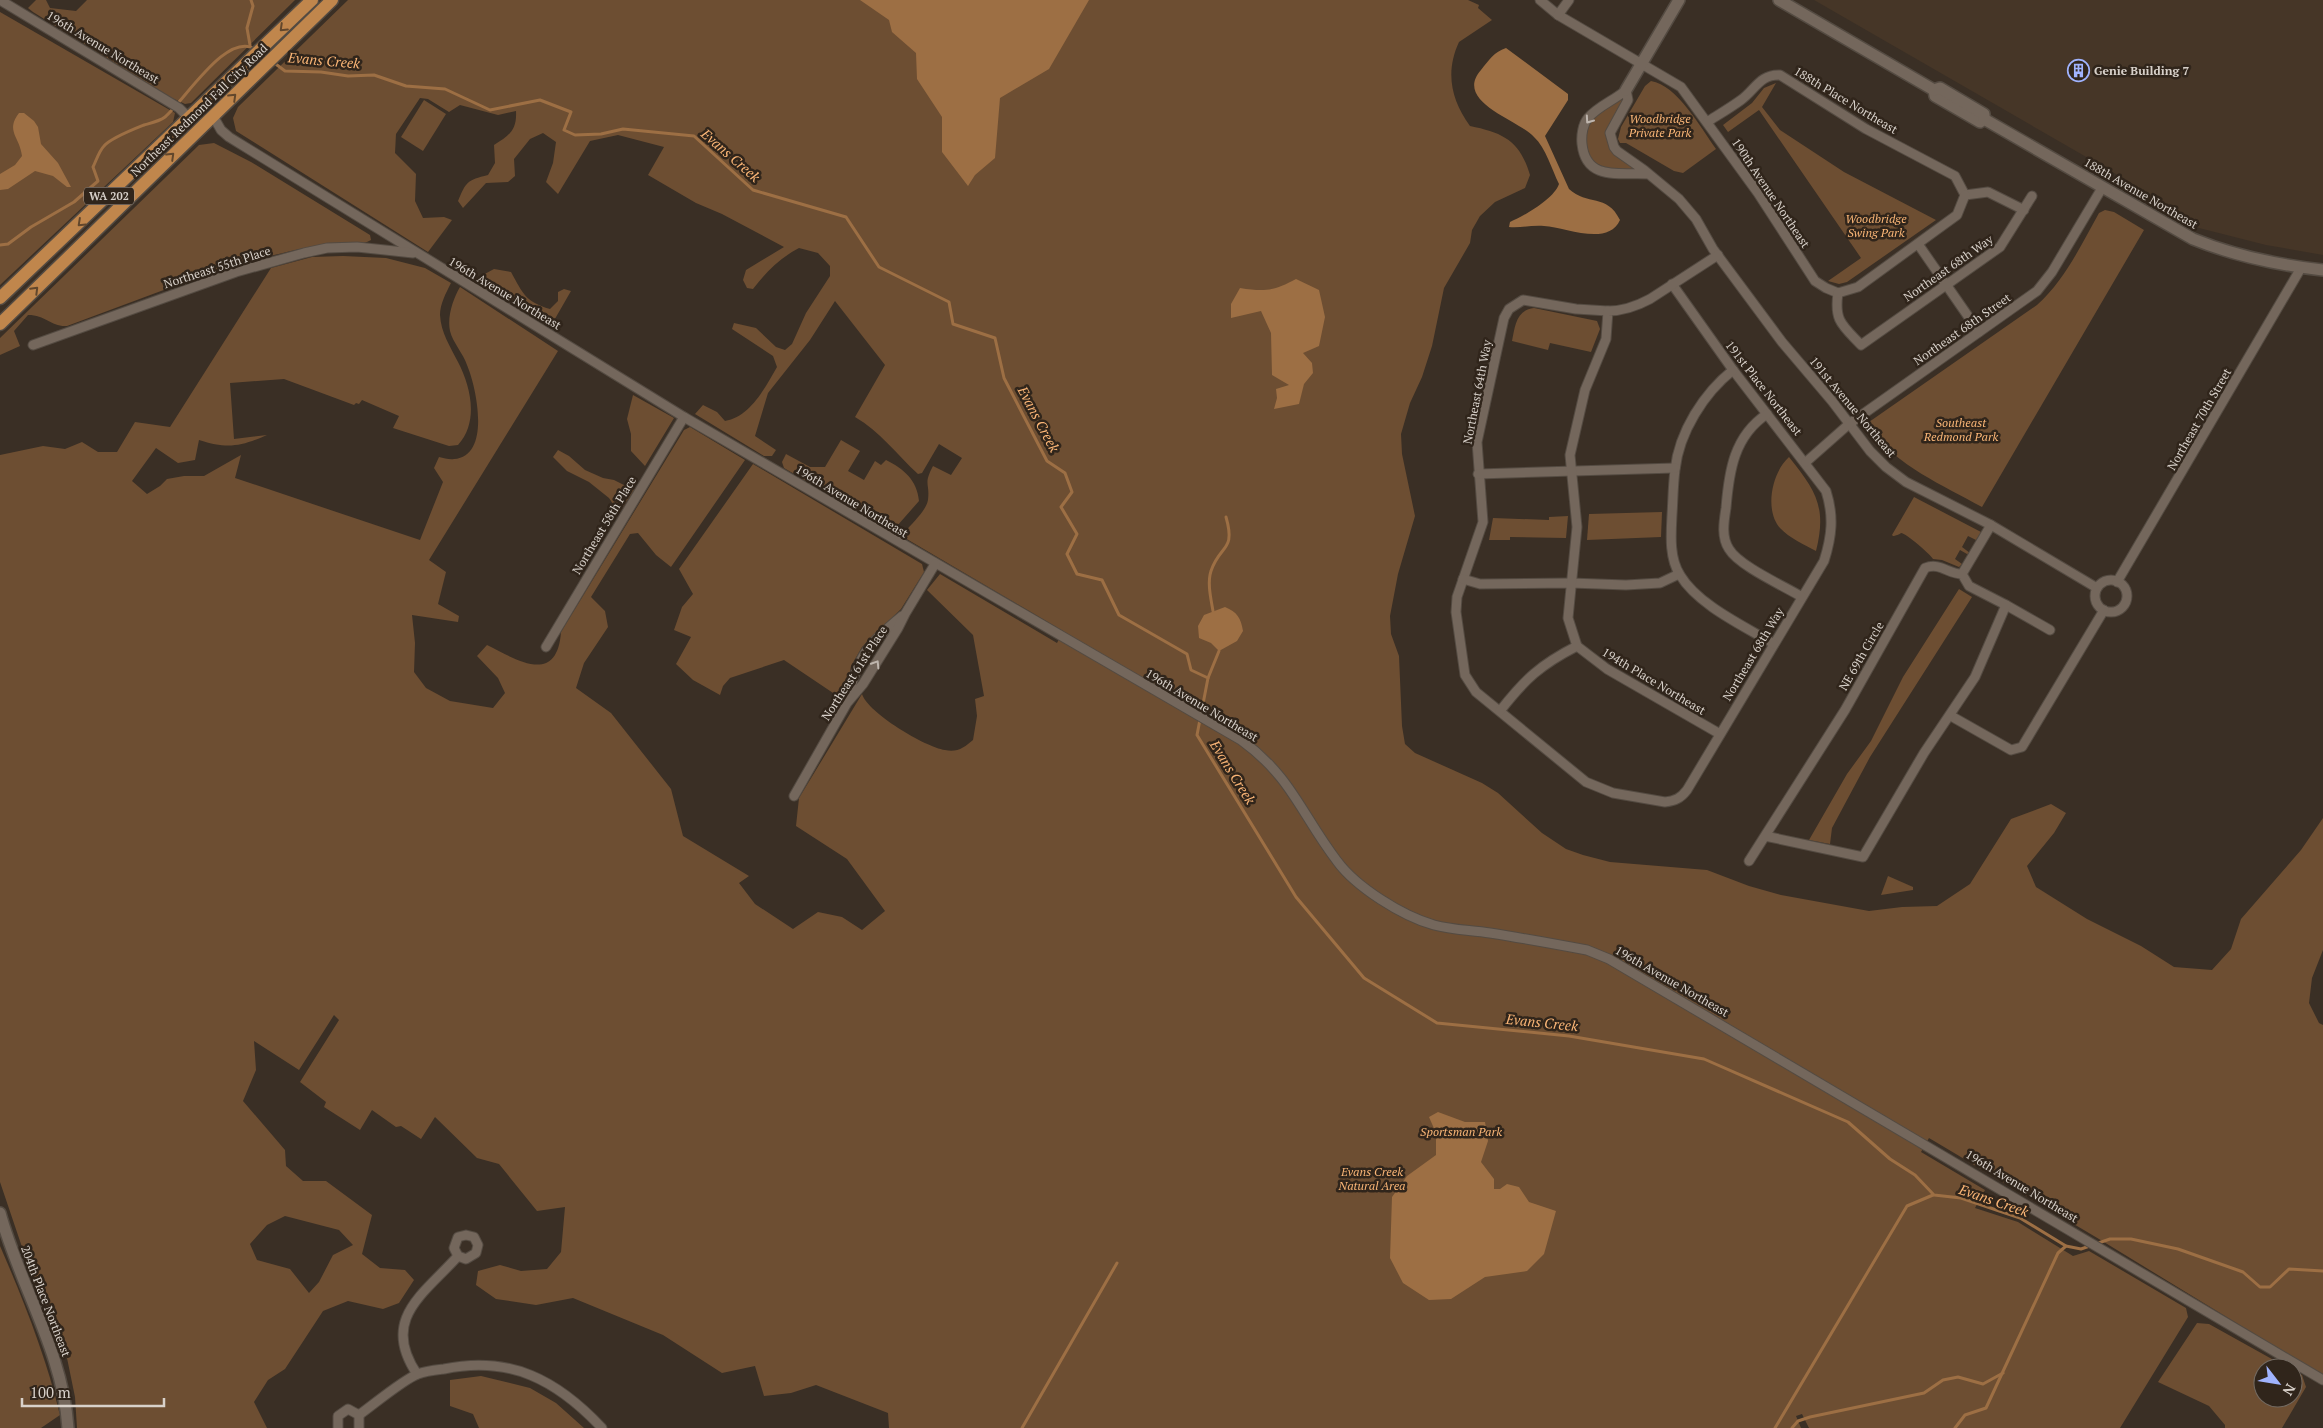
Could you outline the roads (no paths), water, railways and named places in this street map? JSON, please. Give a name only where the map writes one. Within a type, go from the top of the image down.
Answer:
[{"type":"main road","name":"Northeast Redmond Fall City Road","points":[[0,298],[187,122],[312,0]]},
{"type":"main road","name":"Northeast Redmond Fall City Road","points":[[0,324],[332,0]]},
{"type":"main road","points":[[213,116],[217,92]]},
{"type":"main road","points":[[186,142],[187,122]]},
{"type":"street","name":"196th Avenue Northeast","points":[[0,0],[171,102],[185,114],[187,122]]},
{"type":"street","name":"190th Avenue Northeast","points":[[1540,0],[1558,14],[1680,87],[1758,193],[1815,280],[1826,288],[1838,293]]},
{"type":"street","points":[[1558,14],[1570,0]]},
{"type":"street","points":[[1648,174],[1605,173],[1588,162],[1582,148],[1582,133],[1589,117],[1626,90],[1679,0]]},
{"type":"street","name":"188th Avenue Northeast","points":[[1779,0],[1934,90],[1935,96],[1980,122],[1984,119],[2192,240],[2227,253],[2301,268],[2323,270]]},
{"type":"street","name":"188th Place Northeast","points":[[1707,122],[1742,100],[1760,81],[1774,75],[1780,75],[1866,130],[1955,176],[1965,196]]},
{"type":"street","name":"191st Avenue Northeast","points":[[1626,90],[1628,100],[1610,133],[1611,141],[1617,151],[1679,199],[1696,219],[1718,255],[1782,342],[1832,401],[1870,451],[1897,475],[1991,525],[2097,588]]},
{"type":"street","name":"196th Avenue Northeast","points":[[213,116],[221,130],[229,137],[684,417],[1225,731],[1262,755],[1292,790],[1337,861],[1355,880],[1378,897],[1432,924],[1587,950],[1609,959],[2323,1380]]},
{"type":"street","name":"Northeast 68th Street","points":[[1806,462],[1849,424],[2027,299],[2045,282],[2102,188]]},
{"type":"street","points":[[1838,293],[1858,287],[1957,215],[1965,196],[1988,192],[2024,210]]},
{"type":"street","name":"Northeast 68th Way","points":[[1838,293],[1835,311],[1841,322],[1861,345],[2000,247],[2032,196]]},
{"type":"street","points":[[1918,244],[1979,332]]},
{"type":"street","name":"Northeast 55th Place","points":[[33,345],[236,272],[304,253],[327,248],[357,248],[415,253]]},
{"type":"street","points":[[1500,711],[1519,686],[1537,669],[1577,646],[1568,618],[1577,527],[1570,455],[1585,390],[1606,339],[1608,311],[1616,311],[1639,305],[1718,255]]},
{"type":"street","name":"Northeast 70th Street","points":[[2117,582],[2301,268]]},
{"type":"street","name":"191st Place Northeast","points":[[1672,284],[1733,370],[1806,462],[1826,491],[1832,509]]},
{"type":"street","name":"Northeast 64th Way","points":[[1608,311],[1576,309],[1530,300],[1516,303],[1509,309],[1504,318],[1478,442],[1478,474],[1483,522],[1463,579],[1456,612],[1465,675],[1476,692],[1586,782],[1613,793],[1665,802],[1674,801]]},
{"type":"street","points":[[1733,370],[1712,390],[1696,412],[1686,434],[1675,468],[1672,546],[1679,574],[1704,601],[1774,644]]},
{"type":"street","points":[[1767,414],[1758,420],[1742,438],[1730,467],[1724,538],[1729,549],[1740,561],[1802,597]]},
{"type":"street","name":"Northeast 58th Place","points":[[546,646],[684,417]]},
{"type":"street","points":[[1478,474],[1675,468]]},
{"type":"street","name":"Northeast 68th Way","points":[[1674,801],[1683,796],[1687,790],[1824,561],[1829,544],[1832,509]]},
{"type":"street","points":[[1962,574],[1991,525]]},
{"type":"street","name":"Northeast 61st Place","points":[[794,796],[847,703],[863,684],[935,564]]},
{"type":"street","name":"NE 69th Circle","points":[[1749,861],[1845,710],[1925,568],[1932,565],[1940,566],[1953,573],[1962,574],[1969,586],[2050,630]]},
{"type":"street","points":[[1463,579],[1480,584],[1650,584],[1660,583],[1679,574]]},
{"type":"street","points":[[2106,581],[2117,582],[2126,591],[2126,600],[2117,610],[2104,610],[2096,601],[2097,588],[2106,581]]},
{"type":"street","points":[[1766,836],[1863,857],[1924,754],[1951,716],[1975,677],[2006,605]]},
{"type":"street","points":[[1951,716],[2011,750],[2022,746],[2104,610]]},
{"type":"street","points":[[847,703],[855,669],[864,652],[881,633],[904,614]]},
{"type":"street","name":"194th Place Northeast","points":[[1577,646],[1607,669],[1720,734]]},
{"type":"street","name":"204th Place Northeast","points":[[0,1213],[5,1233],[47,1338],[59,1377],[68,1428]]},
{"type":"street","points":[[417,1374],[408,1361],[404,1344],[405,1318],[411,1306],[458,1256]]},
{"type":"street","points":[[359,1415],[417,1374],[478,1364],[510,1368],[533,1375],[552,1384],[602,1428]]},
{"type":"street","points":[[338,1428],[336,1420],[344,1410],[352,1410],[359,1415]]},
{"type":"street","points":[[359,1415],[359,1428]]},
{"type":"waterway","points":[[250,45],[247,28],[253,6],[251,0]]},
{"type":"waterway","name":"Evans Creek","points":[[0,245],[8,244],[31,227],[74,202],[98,181],[93,167],[107,143],[129,131],[165,117],[220,57],[233,49],[245,46],[256,50]]},
{"type":"waterway","name":"Evans Creek","points":[[273,62],[285,71],[321,72],[348,76],[374,75],[406,86],[445,89],[490,110],[540,100],[571,112],[564,130],[575,135],[601,134],[623,129],[694,136],[753,190],[846,217],[879,267],[949,302],[953,324],[995,338],[1004,378],[1047,461],[1065,473],[1072,492],[1061,507],[1077,534],[1067,554],[1077,574],[1102,580],[1119,615],[1187,654],[1191,670],[1208,678],[1197,735],[1296,897],[1364,978],[1437,1023],[1569,1036],[1704,1059],[1848,1122],[1890,1159],[1915,1175],[1934,1195],[1961,1198],[2020,1218],[2066,1246],[2081,1249],[2110,1239],[2131,1239],[2178,1249],[2243,1272],[2260,1287],[2270,1287],[2289,1269],[2323,1271]]},
{"type":"waterway","points":[[1213,611],[1209,581],[1215,562],[1228,542],[1229,528],[1226,517]]},
{"type":"waterway","points":[[1208,678],[1219,651]]},
{"type":"waterway","points":[[1775,1428],[1907,1206],[1933,1195]]},
{"type":"waterway","points":[[1955,1428],[1965,1415],[1986,1408],[2058,1253],[2066,1246]]},
{"type":"waterway","points":[[1022,1428],[1117,1263]]},
{"type":"waterway","points":[[1792,1428],[1798,1421],[1810,1417],[1924,1393],[1943,1380],[1958,1377],[1983,1384],[2003,1373]]},
{"type":"place","name":"Genie Building 7","points":[[2078,70]]},
{"type":"park label","name":"Woodbridge Private Park","points":[[1660,125]]},
{"type":"park label","name":"Woodbridge Swing Park","points":[[1876,225]]},
{"type":"park label","name":"Southeast Redmond Park","points":[[1961,429]]},
{"type":"park label","name":"Sportsman Park","points":[[1461,1131]]},
{"type":"park label","name":"Evans Creek Natural Area","points":[[1372,1178]]}]
